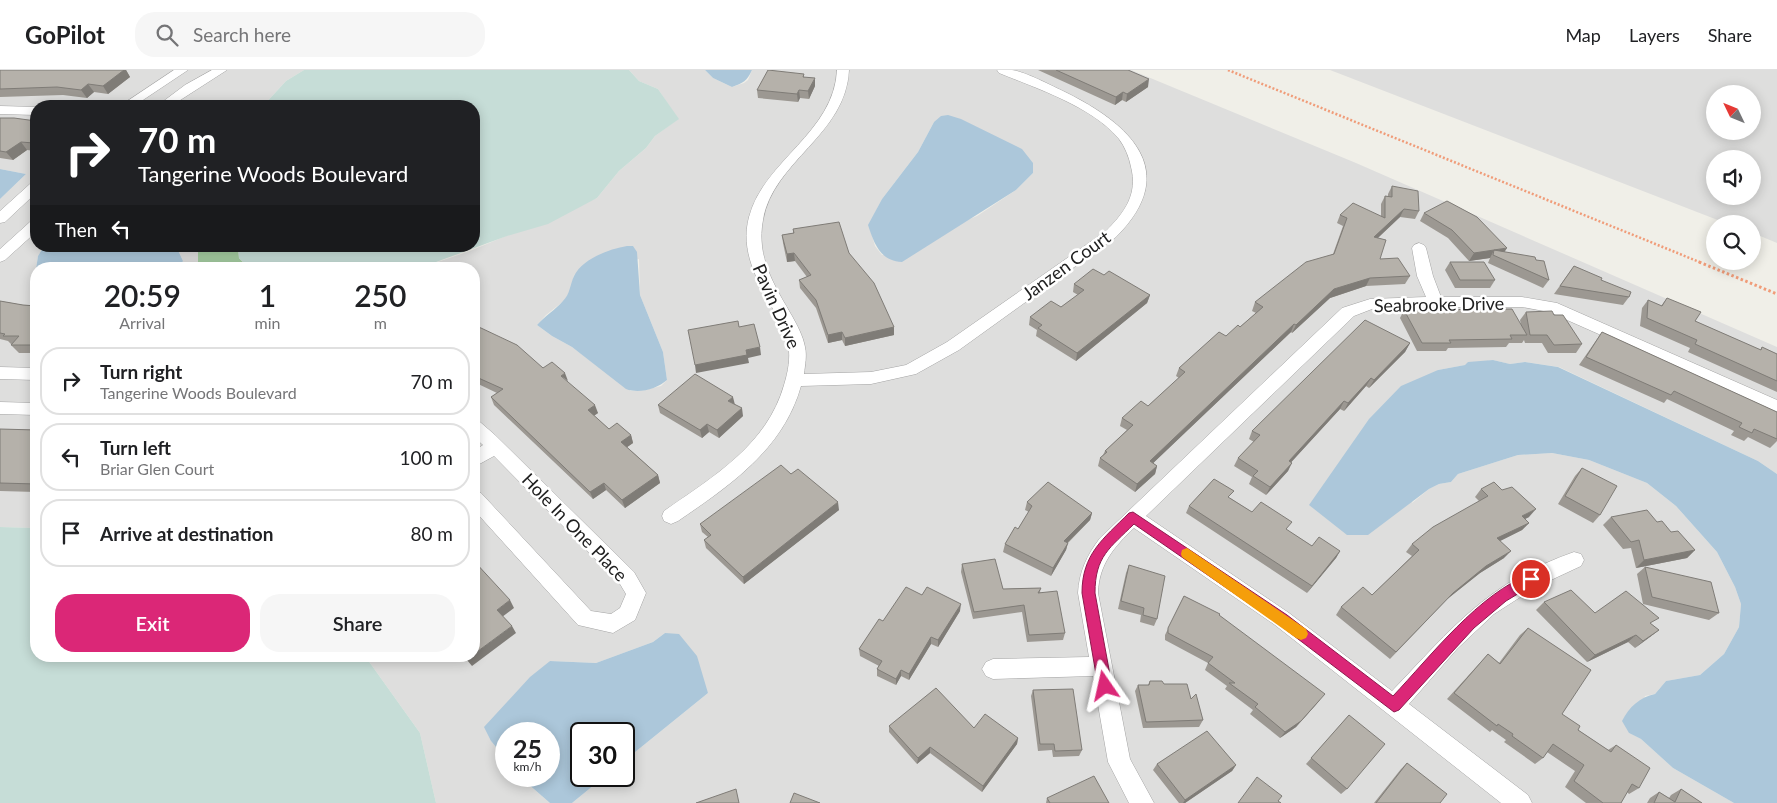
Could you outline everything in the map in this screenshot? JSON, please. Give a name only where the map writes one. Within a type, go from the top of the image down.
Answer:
[{"type":"street","points":[[135,100],[182,70]]},
{"type":"street","points":[[172,100],[221,70]]},
{"type":"street","name":"Pavin Drive","points":[[670,516],[736,470],[769,435],[786,407],[799,354],[794,336],[760,273],[752,242],[756,216],[770,186],[826,121],[837,94],[843,70]]},
{"type":"street","name":"Janzen Court","points":[[794,380],[871,378],[910,370],[953,346],[1111,234],[1128,218],[1139,196],[1140,174],[1132,148],[1112,124],[1087,108],[1003,70]]},
{"type":"street","points":[[0,110],[30,111]]},
{"type":"street","points":[[0,219],[30,192]]},
{"type":"street","points":[[0,257],[30,230]]},
{"type":"street","points":[[1419,248],[1425,276],[1436,302]]},
{"type":"street","name":"Seabrooke Drive","points":[[1142,803],[1120,762],[1088,593],[1090,573],[1099,552],[1133,517],[1340,318],[1358,307],[1370,304],[1522,302],[1552,307],[1573,314],[1777,407]]},
{"type":"street","points":[[0,373],[30,374]]},
{"type":"street","points":[[0,408],[30,409]]},
{"type":"street","name":"Hole In One Place","points":[[480,432],[628,578],[636,594],[628,614],[613,624],[584,619],[480,505]]},
{"type":"street","points":[[480,456],[495,446]]},
{"type":"street","points":[[1133,517],[1282,619],[1520,803]]},
{"type":"street","points":[[1394,705],[1469,624],[1487,608],[1522,584],[1574,560]]},
{"type":"street","points":[[993,668],[1102,666]]},
{"type":"path","points":[[1228,70],[1777,294]]},
{"type":"shaded area","points":[[0,70],[304,70],[286,81],[269,100],[30,100],[30,252],[40,252],[37,262],[30,262],[30,528],[0,527],[0,199],[26,174],[0,169]]},
{"type":"shaded area","points":[[304,70],[629,70],[639,81],[658,89],[679,119],[655,136],[646,148],[619,171],[597,198],[548,224],[480,246],[480,100],[269,100],[286,81]]},
{"type":"shaded area","points":[[629,70],[705,70],[713,78],[732,87],[748,80],[752,70],[1131,70],[1356,163],[1777,347],[1777,474],[1758,461],[1559,367],[1525,362],[1510,364],[1493,360],[1438,370],[1412,503],[1429,489],[1439,484],[1451,482],[1458,474],[1518,455],[1552,453],[1589,460],[1647,483],[1676,506],[1717,552],[1735,587],[1741,604],[1739,627],[1724,654],[1700,675],[1666,681],[1655,694],[1645,696],[1629,733],[1641,739],[1673,768],[1734,803],[572,803],[592,787],[635,787],[635,752],[708,693],[665,633],[653,642],[596,663],[550,661],[505,722],[495,722],[495,736],[491,741],[495,746],[495,787],[532,787],[550,803],[436,803],[420,733],[369,662],[480,662],[480,262],[438,262],[467,252],[480,252],[480,247],[597,198],[619,171],[646,148],[655,136],[678,119],[658,89],[639,81]],"holes":[[[934,122],[1033,173],[1016,190],[977,216],[882,255],[875,246],[869,225],[882,199],[918,152]],[[639,259],[640,295],[663,352],[667,380],[661,386],[631,391],[572,347],[537,325],[565,300],[571,289],[574,275]]]},
{"type":"shaded area","points":[[705,70],[752,70],[744,81],[732,87],[713,78]]},
{"type":"shaded area","points":[[1330,70],[1777,70],[1777,243],[1761,236],[1761,215],[1706,215]]},
{"type":"shaded area","points":[[948,115],[961,119],[1022,149],[1033,163],[1033,173],[1016,190],[902,262],[894,261],[883,255],[879,250],[868,225],[882,199],[918,152],[934,122],[941,116]]},
{"type":"shaded area","points":[[0,169],[26,174],[0,199]]},
{"type":"shaded area","points":[[633,246],[637,252],[640,295],[663,352],[667,380],[653,388],[642,391],[626,389],[572,347],[537,325],[565,298],[574,276],[584,264],[597,255]]},
{"type":"shaded area","points":[[40,252],[179,252],[183,261],[37,262]]},
{"type":"shaded area","points":[[179,252],[198,252],[198,262],[183,261]]},
{"type":"shaded area","points":[[238,252],[463,252],[436,262],[243,262],[239,258]]},
{"type":"shaded area","points":[[1493,360],[1510,364],[1525,362],[1558,367],[1758,461],[1777,474],[1777,803],[1734,803],[1673,768],[1641,739],[1629,733],[1622,721],[1636,703],[1655,694],[1666,681],[1700,675],[1724,654],[1739,627],[1741,604],[1735,587],[1717,552],[1676,506],[1647,483],[1589,460],[1552,453],[1518,455],[1458,474],[1451,482],[1439,484],[1429,489],[1368,535],[1347,535],[1309,505],[1369,419],[1401,386],[1438,370],[1465,365],[1468,362]]},
{"type":"shaded area","points":[[0,527],[30,528],[30,662],[369,662],[420,733],[436,803],[0,803]]},
{"type":"shaded area","points":[[665,633],[679,634],[697,656],[708,693],[635,752],[635,722],[570,722],[570,787],[592,787],[572,803],[550,803],[532,787],[560,787],[560,722],[495,722],[495,746],[484,727],[530,677],[550,661],[596,663],[653,642]]},
{"type":"green space","points":[[198,252],[238,252],[239,258],[243,262],[198,262]]},
{"type":"building","points":[[0,70],[124,70],[103,86],[88,84],[81,90],[57,87],[0,89]]},
{"type":"building","points":[[768,70],[804,74],[803,77],[815,78],[808,91],[799,90],[797,94],[757,90]]},
{"type":"building","points":[[1056,70],[1128,70],[1149,79],[1127,94],[1123,92],[1116,97]]},
{"type":"building","points":[[0,118],[30,120],[30,143],[21,142],[6,152],[0,151]]},
{"type":"building","points":[[1392,186],[1418,191],[1419,211],[1404,209],[1374,237],[1386,240],[1380,259],[1398,258],[1410,276],[1370,278],[1334,289],[1296,325],[1294,324],[1150,461],[1157,466],[1137,484],[1100,458],[1133,425],[1122,418],[1141,401],[1148,406],[1185,372],[1179,368],[1219,332],[1226,336],[1238,325],[1240,327],[1263,307],[1255,302],[1306,262],[1334,254],[1347,218],[1340,215],[1353,203],[1385,218],[1385,196],[1392,197]]},
{"type":"building","points":[[1447,201],[1477,217],[1507,248],[1474,253],[1452,230],[1424,213]]},
{"type":"building","points":[[839,222],[849,253],[874,283],[894,327],[845,338],[842,332],[828,335],[816,300],[799,280],[811,275],[794,253],[787,254],[782,235],[794,233],[793,229]]},
{"type":"building","points":[[1494,250],[1535,257],[1536,260],[1544,261],[1549,280],[1493,255]]},
{"type":"building","points":[[1450,262],[1484,262],[1495,280],[1460,280]]},
{"type":"building","points":[[1574,266],[1602,278],[1601,280],[1631,292],[1629,297],[1560,286]]},
{"type":"building","points":[[1093,269],[1104,275],[1109,271],[1150,295],[1077,353],[1038,328],[1042,325],[1030,317],[1051,301],[1061,307],[1084,290],[1074,284]]},
{"type":"building","points":[[1667,298],[1701,312],[1695,321],[1761,350],[1762,347],[1777,354],[1777,381],[1695,344],[1697,340],[1647,318],[1648,300],[1662,306]]},
{"type":"building","points":[[0,301],[30,306],[30,345],[11,345],[19,336],[3,336],[5,334],[0,333]]},
{"type":"building","points":[[1512,309],[1527,335],[1510,335],[1512,339],[1449,340],[1451,343],[1422,343],[1404,310]]},
{"type":"building","points":[[1552,311],[1554,315],[1563,315],[1582,344],[1554,345],[1547,335],[1530,335],[1526,312]]},
{"type":"building","points":[[1365,320],[1410,343],[1374,380],[1371,378],[1348,403],[1344,401],[1289,461],[1292,463],[1270,487],[1253,476],[1258,471],[1238,458],[1260,435],[1252,431]]},
{"type":"building","points":[[738,321],[739,327],[754,324],[760,347],[746,350],[747,355],[695,365],[688,330]]},
{"type":"building","points":[[480,328],[517,345],[543,368],[552,362],[565,373],[561,376],[595,405],[588,410],[609,429],[617,423],[631,435],[621,442],[658,475],[622,500],[604,483],[590,492],[491,397],[503,389],[480,379]]},
{"type":"building","points":[[1602,332],[1777,412],[1777,439],[1754,429],[1752,433],[1739,427],[1742,423],[1674,391],[1671,395],[1586,357]]},
{"type":"building","points":[[695,374],[733,397],[728,401],[742,408],[717,430],[707,424],[700,430],[658,405]]},
{"type":"building","points":[[0,429],[30,430],[30,484],[0,483]]},
{"type":"building","points":[[781,465],[791,474],[798,469],[838,502],[743,577],[704,540],[711,535],[700,524]]},
{"type":"building","points":[[1582,468],[1617,486],[1600,515],[1565,496]]},
{"type":"building","points":[[1214,479],[1234,491],[1228,497],[1252,512],[1261,502],[1292,522],[1286,529],[1312,546],[1319,537],[1340,551],[1312,586],[1189,506]]},
{"type":"building","points":[[1048,482],[1092,513],[1064,541],[1068,543],[1053,568],[1005,544],[1015,527],[1018,529],[1032,506],[1027,502]]},
{"type":"building","points":[[1494,482],[1502,490],[1512,487],[1536,509],[1522,516],[1529,523],[1497,538],[1511,551],[1486,566],[1453,593],[1396,652],[1341,607],[1363,587],[1372,595],[1419,550],[1412,544],[1433,527],[1488,496],[1481,489]]},
{"type":"building","points":[[1647,510],[1657,522],[1662,521],[1671,532],[1678,531],[1695,550],[1644,560],[1639,540],[1631,542],[1611,517]]},
{"type":"building","points":[[995,559],[1003,589],[1041,588],[1038,593],[1057,591],[1065,633],[1029,635],[1024,605],[974,612],[962,564]]},
{"type":"building","points":[[1129,565],[1165,576],[1157,619],[1143,615],[1144,608],[1121,601]]},
{"type":"building","points":[[1645,567],[1711,582],[1719,613],[1652,597]]},
{"type":"building","points":[[480,568],[510,600],[497,610],[512,626],[480,650]]},
{"type":"building","points":[[906,587],[922,595],[927,587],[961,604],[938,640],[931,637],[909,674],[901,670],[896,679],[877,669],[882,661],[859,649],[879,619],[883,621]]},
{"type":"building","points":[[1571,590],[1595,613],[1626,591],[1659,618],[1650,623],[1659,630],[1643,641],[1636,635],[1595,655],[1544,602]]},
{"type":"building","points":[[1184,596],[1220,614],[1325,694],[1301,721],[1285,732],[1255,707],[1258,704],[1229,683],[1235,683],[1208,663],[1213,657],[1168,633],[1168,628]]},
{"type":"building","points":[[1528,628],[1591,670],[1562,714],[1580,726],[1578,730],[1611,752],[1616,745],[1650,768],[1639,788],[1632,784],[1621,803],[1603,803],[1574,781],[1584,765],[1553,744],[1543,758],[1512,736],[1513,734],[1498,724],[1497,726],[1454,693],[1488,654],[1500,664]]},
{"type":"building","points":[[1150,681],[1162,681],[1164,684],[1187,684],[1191,699],[1196,694],[1203,720],[1146,722],[1138,685],[1149,685]]},
{"type":"building","points":[[936,688],[974,728],[985,714],[1018,738],[983,786],[930,747],[918,758],[889,726]]},
{"type":"building","points":[[1073,689],[1082,750],[1055,751],[1054,744],[1040,744],[1033,690]]},
{"type":"building","points":[[1349,715],[1385,744],[1347,789],[1311,758]]},
{"type":"building","points":[[1207,731],[1236,765],[1185,800],[1157,764]]},
{"type":"building","points":[[1407,763],[1447,794],[1440,803],[1376,803]]},
{"type":"building","points":[[1094,776],[1109,803],[1050,803],[1047,798]]},
{"type":"building","points":[[1257,777],[1282,796],[1278,801],[1281,803],[1238,803]]},
{"type":"building","points":[[736,789],[739,803],[696,803]]},
{"type":"building","points":[[1681,789],[1702,803],[1654,803],[1659,792],[1675,802]]},
{"type":"building","points":[[794,793],[820,803],[790,803]]},
{"type":"slow traffic","points":[[1187,554],[1301,634]]},
{"type":"route","points":[[1105,686],[1088,593],[1088,580],[1091,566],[1099,552],[1133,517],[1282,619],[1394,705],[1469,624],[1502,597],[1531,579]]}]
